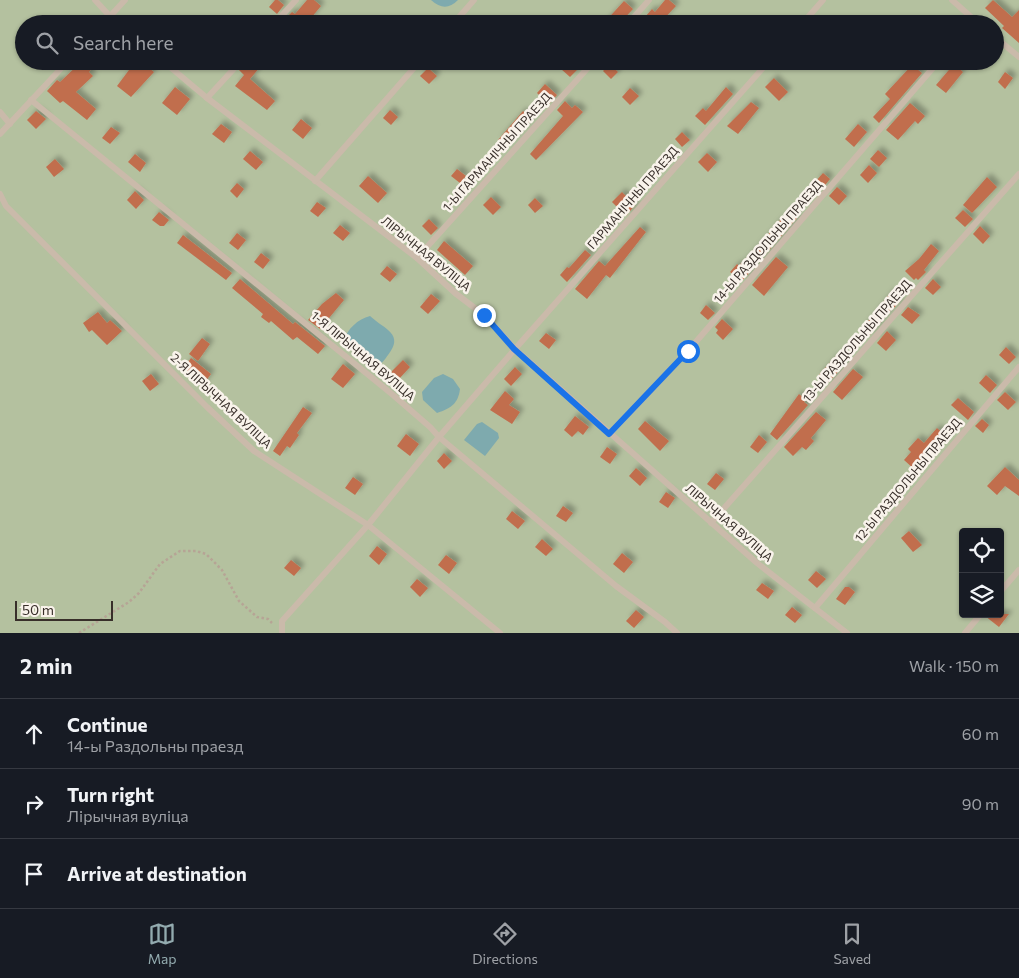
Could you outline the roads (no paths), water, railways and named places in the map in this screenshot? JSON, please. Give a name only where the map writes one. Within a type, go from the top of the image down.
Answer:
[{"type":"lane","points":[[95,0],[107,15]]},
{"type":"lane","points":[[111,15],[125,0]]},
{"type":"lane","points":[[282,15],[296,0]]},
{"type":"lane","points":[[461,15],[474,0]]},
{"type":"lane","points":[[636,15],[649,0]]},
{"type":"lane","points":[[810,15],[823,0]]},
{"type":"lane","points":[[952,0],[968,15]]},
{"type":"lane","points":[[1004,44],[1019,57]]},
{"type":"lane","points":[[0,134],[59,70]]},
{"type":"lane","name":"ЛІРЫЧНАЯ ВУЛІЦА","points":[[174,70],[207,98],[417,258],[455,293],[484,315],[514,349],[609,434],[757,563],[847,633]]},
{"type":"lane","points":[[207,98],[232,70]]},
{"type":"lane","points":[[315,180],[412,70]]},
{"type":"lane","name":"1-Ы ГАРМАНІЧНЫ ПРАЕЗД","points":[[417,258],[586,70]]},
{"type":"lane","name":"ГАРМАНІЧНЫ ПРАЕЗД","points":[[282,630],[282,621],[368,524],[514,349],[761,70]]},
{"type":"lane","name":"14-Ы РАЗДОЛЬНЫ ПРАЕЗД","points":[[609,434],[688,351],[931,70]]},
{"type":"lane","name":"1-Я ЛІРЫЧНАЯ ВУЛІЦА","points":[[31,100],[393,395],[439,437],[616,586],[665,622],[676,633]]},
{"type":"lane","points":[[0,112],[10,124]]},
{"type":"lane","name":"13-Ы РАЗДОЛЬНЫ ПРАЕЗД","points":[[711,522],[1019,174]]},
{"type":"lane","name":"2-Я ЛІРЫЧНАЯ ВУЛІЦА","points":[[0,194],[6,206],[86,288],[206,407],[254,450],[368,524],[500,633]]},
{"type":"lane","name":"12-Ы РАЗДОЛЬНЫ ПРАЕЗД","points":[[815,608],[1019,368]]},
{"type":"lane","points":[[1004,587],[1019,570]]},
{"type":"lane","points":[[965,633],[978,618]]},
{"type":"water","points":[[431,0],[458,0],[445,7]]},
{"type":"water","points":[[370,316],[391,332],[394,342],[393,348],[382,363],[377,366],[359,356],[344,341],[354,325],[361,319]]},
{"type":"water","points":[[443,374],[453,379],[460,389],[456,402],[437,413],[423,400],[422,392],[434,378]]},
{"type":"water","points":[[482,422],[498,433],[499,438],[485,456],[464,440],[477,424]]}]
